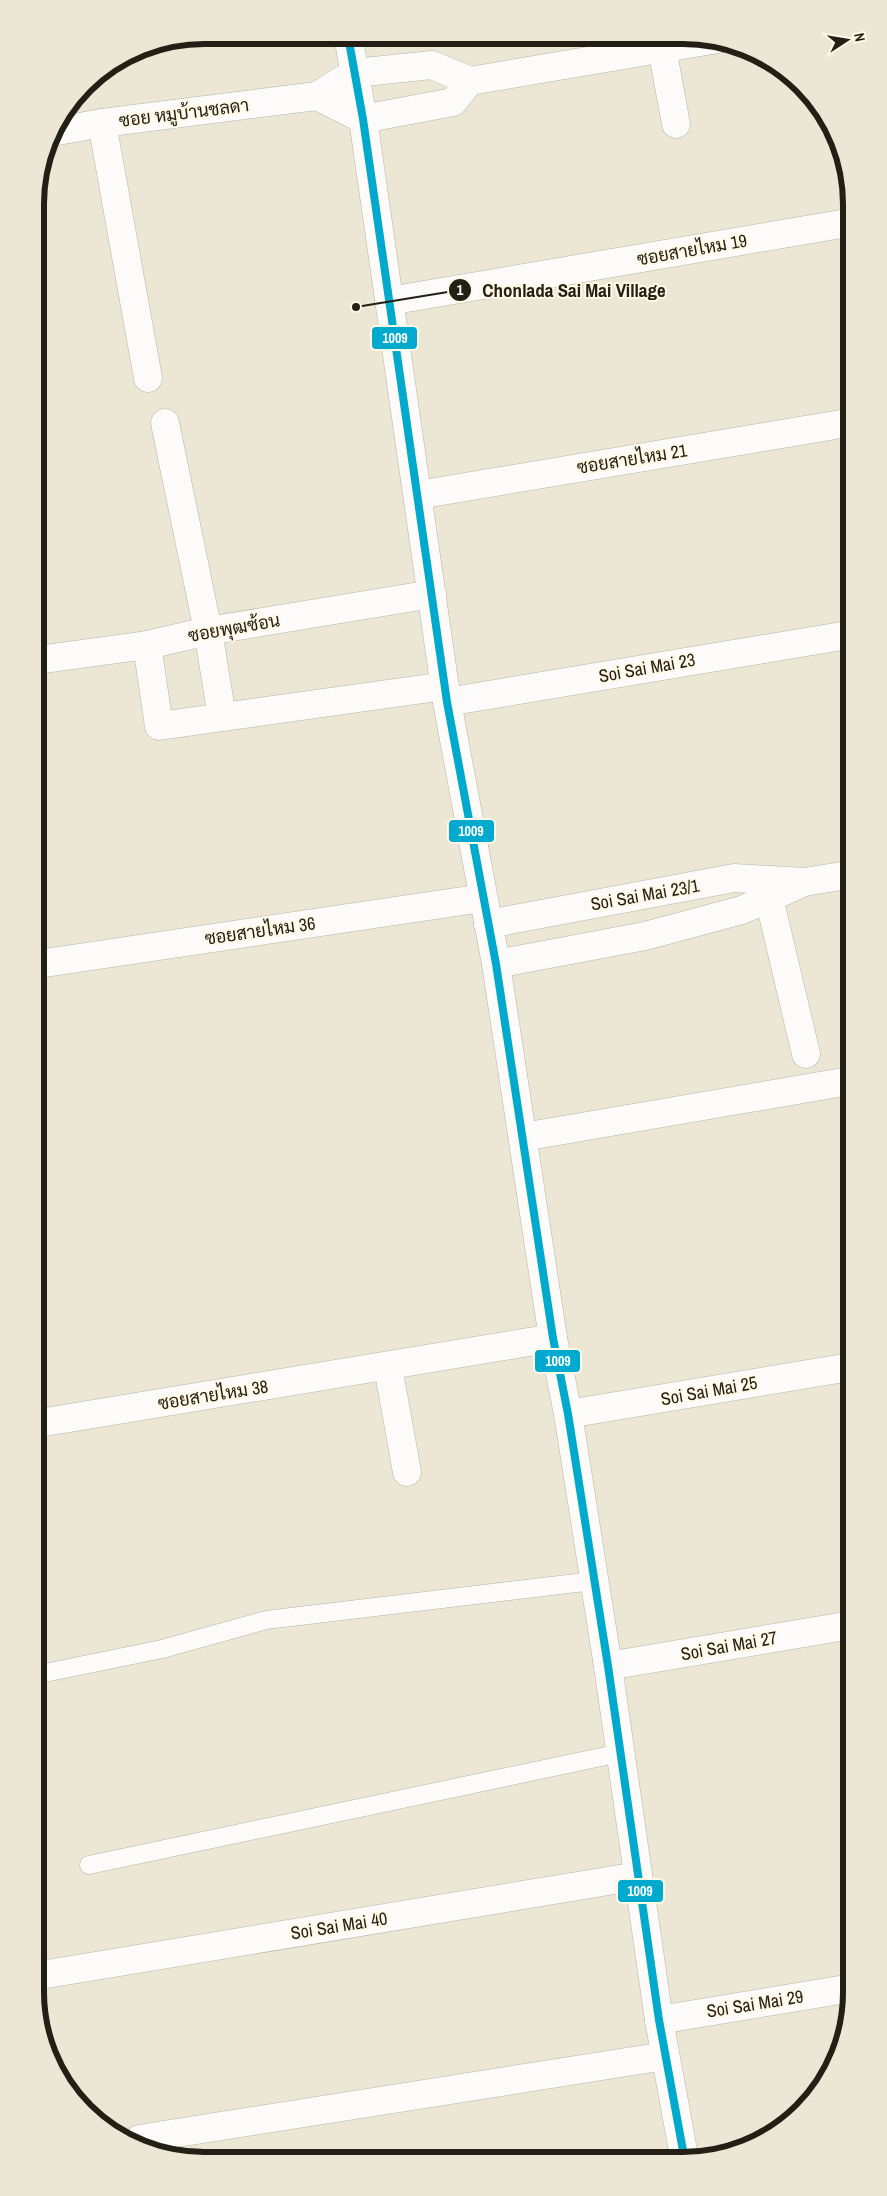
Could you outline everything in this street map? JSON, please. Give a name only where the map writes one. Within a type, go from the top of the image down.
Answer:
[{"type":"street","points":[[349,44],[418,495],[446,694],[496,964],[553,1338],[568,1414],[608,1666],[659,2020],[683,2152]]},
{"type":"street","points":[[317,96],[354,73],[432,65],[470,81],[687,44]]},
{"type":"street","points":[[662,48],[676,124]]},
{"type":"street","points":[[317,96],[362,119],[453,102],[470,81]]},
{"type":"street","name":"ซอย หมูบ้านชลดา","points":[[62,130],[102,123],[317,96]]},
{"type":"street","points":[[102,123],[148,378]]},
{"type":"street","name":"ซอยสายไหม 19","points":[[389,301],[843,224]]},
{"type":"street","points":[[165,423],[208,631],[222,718]]},
{"type":"street","name":"ซอยสายไหม 21","points":[[418,495],[843,424]]},
{"type":"street","name":"ซอยพุฒซ้อน","points":[[44,659],[148,645],[208,631],[432,594]]},
{"type":"street","name":"Soi Sai Mai 23","points":[[148,645],[159,726],[446,694],[843,636]]},
{"type":"street","name":"Soi Sai Mai 23/1","points":[[496,964],[646,936],[742,910],[766,890],[843,876]]},
{"type":"street","name":"Soi Sai Mai 23/1","points":[[488,924],[734,878],[766,890]]},
{"type":"street","points":[[766,890],[806,1054]]},
{"type":"street","name":"ซอยสายไหม 36","points":[[44,963],[483,898]]},
{"type":"street","points":[[523,1137],[843,1082]]},
{"type":"street","name":"ซอยสายไหม 38","points":[[44,1422],[388,1367],[553,1338]]},
{"type":"street","points":[[388,1367],[408,1472]]},
{"type":"street","name":"Soi Sai Mai 25","points":[[568,1414],[843,1368]]},
{"type":"street","name":"Soi Sai Mai 27","points":[[608,1666],[843,1627]]},
{"type":"street","name":"Soi Sai Mai 40","points":[[44,1974],[638,1876]]},
{"type":"street","name":"Soi Sai Mai 29","points":[[659,2020],[843,1989]]},
{"type":"street","points":[[140,2139],[665,2056]]},
{"type":"lane","points":[[44,1673],[162,1649],[266,1620],[593,1581]]},
{"type":"lane","points":[[89,1865],[620,1753]]},
{"type":"transit line","name":"1009","points":[[349,44],[363,119],[447,702],[496,964],[553,1338],[568,1414],[608,1666],[659,2020],[683,2152]]},
{"type":"place","name":"Chonlada Sai Mai Village","points":[[356,307]]}]
